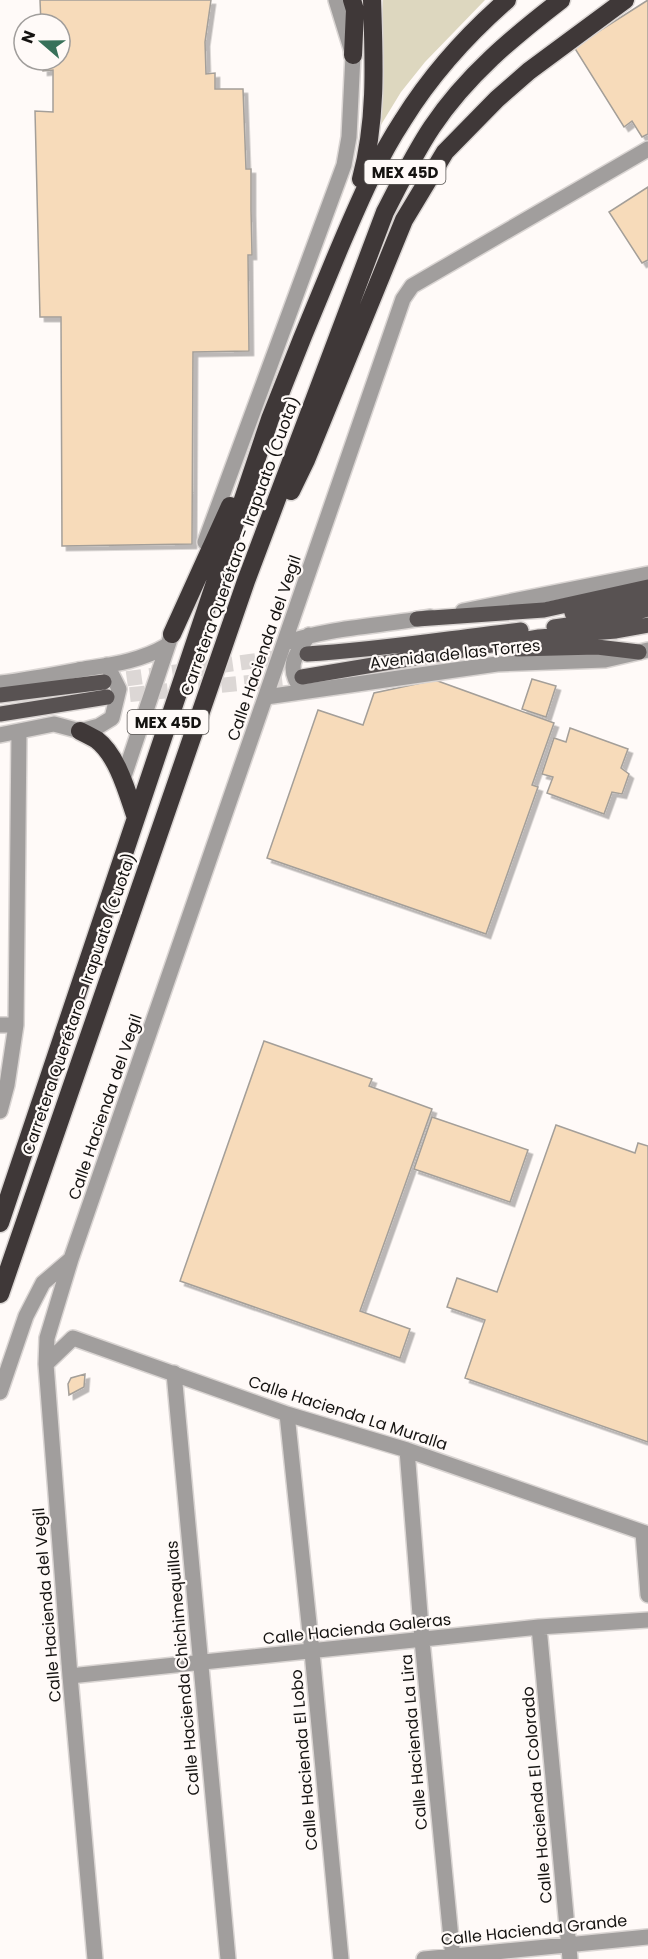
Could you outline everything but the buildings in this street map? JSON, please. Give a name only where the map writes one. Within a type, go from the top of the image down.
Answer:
[{"type":"highway","points":[[352,0],[355,10],[353,55]]},
{"type":"highway","points":[[350,225],[366,163],[372,124],[374,75],[372,0]]},
{"type":"highway","name":"Carretera Querétaro - Irapuato (Cuota)","points":[[0,1223],[270,419],[350,225],[374,168],[403,118],[443,64],[481,23],[507,0]]},
{"type":"highway","name":"Carretera Querétaro - Irapuato (Cuota)","points":[[0,1294],[246,581],[385,212],[433,125],[475,74],[522,30],[561,0]]},
{"type":"highway","points":[[246,581],[306,460],[404,220],[445,152],[497,99],[529,71],[624,0]]},
{"type":"highway","points":[[169,640],[270,419]]},
{"type":"highway","points":[[80,730],[99,741],[123,779],[136,818]]},
{"type":"main road","points":[[417,620],[544,610],[648,587]]},
{"type":"main road","points":[[427,641],[464,629],[628,605],[648,596]]},
{"type":"main road","points":[[538,633],[618,618],[648,609]]},
{"type":"main road","points":[[538,633],[616,632],[648,626]]},
{"type":"main road","name":"Avenida de las Torres","points":[[307,654],[365,650],[427,641],[538,633]]},
{"type":"main road","name":"Avenida de las Torres","points":[[302,684],[538,633]]},
{"type":"main road","points":[[460,650],[597,647],[644,651]]},
{"type":"main road","points":[[0,695],[105,689],[0,714]]},
{"type":"street","points":[[123,779],[169,640],[344,165],[349,137],[353,55],[336,0]]},
{"type":"street","name":"Calle Hacienda del Vegil","points":[[95,1959],[46,1364],[47,1338],[71,1259],[403,299],[412,286],[648,149]]},
{"type":"street","points":[[285,643],[309,634],[417,620],[648,574]]},
{"type":"street","points":[[302,684],[292,674],[294,659],[309,634]]},
{"type":"street","points":[[0,683],[133,661],[153,654],[169,640]]},
{"type":"street","name":"Avenida de las Torres","points":[[266,697],[302,684],[497,664],[605,660],[644,651]]},
{"type":"street","points":[[0,735],[59,724],[80,730],[99,726],[111,718],[119,689],[107,665]]},
{"type":"street","points":[[0,1111],[7,1084],[16,1025],[19,732]]},
{"type":"street","points":[[0,1025],[16,1025]]},
{"type":"street","points":[[0,1392],[26,1316],[44,1283],[71,1259]]},
{"type":"street","name":"Calle Hacienda La Muralla","points":[[46,1364],[73,1338],[287,1414],[407,1450],[646,1534]]},
{"type":"street","name":"Calle Hacienda Chichimequillas","points":[[174,1373],[228,1959]]},
{"type":"street","name":"Calle Hacienda El Lobo","points":[[287,1414],[312,1652],[340,1959]]},
{"type":"street","name":"Calle Hacienda La Lira","points":[[407,1450],[422,1640],[452,1958]]},
{"type":"street","points":[[646,1534],[648,1595]]},
{"type":"street","name":"Calle Hacienda Galeras","points":[[70,1676],[539,1627],[648,1620]]},
{"type":"street","name":"Calle Hacienda El Colorado","points":[[539,1627],[570,1952]]},
{"type":"street","name":"Calle Hacienda Grande","points":[[424,1959],[570,1952],[648,1937]]},
{"type":"shaded area","points":[[383,0],[485,0],[425,62],[401,92],[376,133]]},
{"type":"tunnel","points":[[104,682],[289,656]]},
{"type":"tunnel","points":[[107,697],[302,677]]}]
